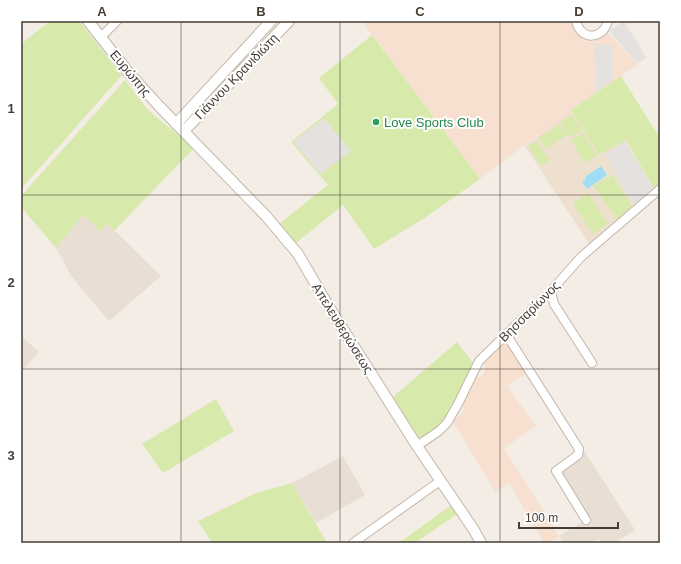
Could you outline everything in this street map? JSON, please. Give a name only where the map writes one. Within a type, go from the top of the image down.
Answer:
[{"type":"street","name":"Ευρώπης","points":[[88,21],[129,73],[180,127]]},
{"type":"street","points":[[101,37],[117,21]]},
{"type":"street","name":"Γιάννου Κρανιδιώτη","points":[[180,127],[271,21]]},
{"type":"street","name":"Γιάννου Κρανιδιώτη","points":[[180,127],[289,21]]},
{"type":"street","points":[[576,21],[577,26],[584,34],[594,36],[603,31],[608,21]]},
{"type":"street","name":"Απελευθερώσεως","points":[[180,127],[266,216],[298,254],[329,307],[417,446],[474,530],[481,543]]},
{"type":"street","name":"Βησσαρίωνος","points":[[417,446],[439,431],[446,423],[458,404],[479,361],[551,290],[581,257],[660,189]]},
{"type":"street","points":[[551,290],[554,304],[592,363]]},
{"type":"street","points":[[506,334],[581,452],[556,471],[586,520]]},
{"type":"street","points":[[353,543],[440,481]]},
{"type":"shaded area","points":[[362,21],[571,21],[584,41],[593,42],[607,32],[638,65],[571,110],[480,179]]},
{"type":"shaded area","points":[[624,21],[647,58],[637,63],[609,31]]},
{"type":"shaded area","points":[[594,43],[613,46],[613,80],[596,92]]},
{"type":"shaded area","points":[[571,110],[599,155],[625,140],[655,190],[590,245],[525,146]]},
{"type":"shaded area","points":[[324,118],[351,151],[321,174],[293,142]]},
{"type":"shaded area","points":[[625,142],[653,189],[634,205],[605,154]]},
{"type":"shaded area","points":[[83,214],[100,231],[108,224],[161,276],[109,321],[71,276],[56,248]]},
{"type":"shaded area","points":[[21,336],[39,352],[21,372]]},
{"type":"shaded area","points":[[506,338],[527,373],[507,386],[536,426],[504,448],[559,536],[549,543],[544,543],[509,483],[495,492],[453,422],[455,417],[460,416],[464,410],[462,404],[475,377],[481,377],[486,370],[484,361]]},
{"type":"shaded area","points":[[585,452],[635,530],[615,543],[601,543],[598,539],[591,543],[563,543],[559,536],[587,519],[558,471]]},
{"type":"shaded area","points":[[343,456],[365,495],[316,523],[292,483]]},
{"type":"green space","points":[[50,21],[79,21],[122,75],[21,189],[21,44]]},
{"type":"green space","name":"Love Sports Club","points":[[372,35],[480,179],[426,217],[374,249],[343,205],[296,243],[279,224],[328,185],[291,142],[338,104],[319,78]]},
{"type":"green space","points":[[621,76],[660,138],[660,186],[655,190],[626,140],[599,155],[571,110]]},
{"type":"green space","points":[[125,80],[149,111],[194,148],[114,231],[108,224],[100,231],[83,215],[56,248],[21,207],[21,196]]},
{"type":"green space","points":[[572,115],[582,130],[570,137],[560,122]]},
{"type":"green space","points":[[560,124],[567,135],[546,149],[539,138]]},
{"type":"green space","points":[[583,133],[597,156],[585,163],[571,140]]},
{"type":"green space","points":[[537,141],[549,160],[541,166],[528,146]]},
{"type":"green space","points":[[612,175],[632,206],[617,220],[594,186]]},
{"type":"green space","points":[[588,193],[608,224],[593,234],[573,203]]},
{"type":"green space","points":[[457,342],[474,364],[451,412],[435,432],[422,438],[418,437],[393,397]]},
{"type":"green space","points":[[216,399],[234,431],[163,473],[142,444]]},
{"type":"green space","points":[[292,483],[327,543],[212,543],[198,521],[256,493]]},
{"type":"green space","points":[[453,504],[456,515],[415,543],[399,543]]},
{"type":"water","points":[[601,166],[607,175],[587,189],[582,182],[586,179],[585,177]]},
{"type":"place","name":"Love Sports Club","points":[[376,122]]}]
